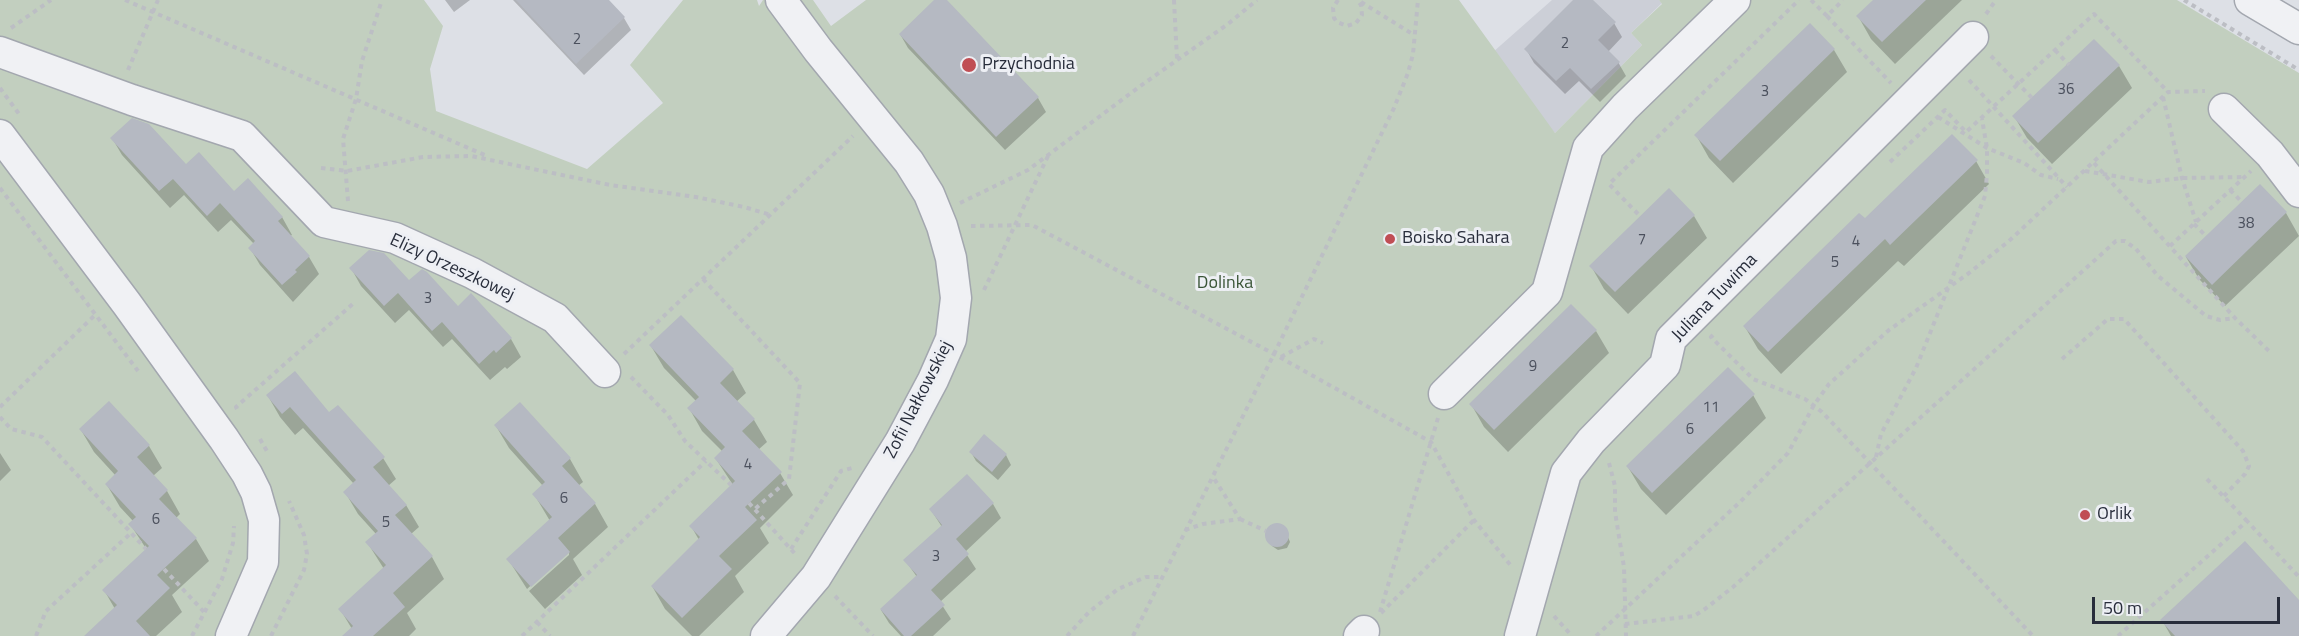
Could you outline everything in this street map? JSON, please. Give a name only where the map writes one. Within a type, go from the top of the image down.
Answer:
[{"type":"street","name":"Zofii Nałkowskiej","points":[[766,636],[824,585],[933,380],[951,339],[956,298],[951,258],[942,226],[929,194],[909,162],[818,50],[781,0]]},
{"type":"street","points":[[1444,394],[1548,292],[1588,148],[1625,107],[1735,0]]},
{"type":"street","points":[[2250,0],[2299,29]]},
{"type":"street","name":"Juliana Tuwima","points":[[1520,636],[1566,473],[1591,441],[1665,365],[1671,339],[1973,37]]},
{"type":"street","name":"Elizy Orzeszkowej","points":[[5,41],[116,95],[242,136],[324,222],[395,238],[472,273],[555,318],[611,367]]},
{"type":"street","points":[[2224,109],[2270,154],[2299,192]]},
{"type":"street","points":[[0,135],[127,304],[224,439],[256,492],[264,520],[263,561],[231,636]]},
{"type":"path","points":[[5,41],[51,0]]},
{"type":"path","points":[[125,0],[494,159],[610,185],[724,203],[771,215]]},
{"type":"path","points":[[116,95],[158,0]]},
{"type":"path","points":[[348,205],[343,138],[356,99],[362,61],[382,0]]},
{"type":"path","points":[[1174,0],[1177,60]]},
{"type":"path","points":[[954,206],[1020,175],[1228,24],[1257,0]]},
{"type":"path","points":[[1338,0],[1333,8],[1334,18],[1337,22],[1347,26],[1356,23],[1362,15],[1362,5],[1358,0]]},
{"type":"path","points":[[1358,0],[1414,35]]},
{"type":"path","points":[[1132,636],[1274,354],[1394,108],[1408,73],[1418,0]]},
{"type":"path","points":[[1638,214],[1609,184],[1799,0]]},
{"type":"path","points":[[1811,0],[1909,101]]},
{"type":"path","points":[[1827,16],[1843,0]]},
{"type":"path","points":[[2184,0],[2299,70]]},
{"type":"path","points":[[1887,165],[1945,110],[1966,132],[2094,15],[2168,92]]},
{"type":"path","points":[[1973,37],[2033,99]]},
{"type":"path","points":[[2055,50],[2069,65]]},
{"type":"path","points":[[1967,78],[2067,187]]},
{"type":"path","points":[[1596,636],[1740,502],[1788,453],[1814,405],[1829,384],[1889,330],[2009,241],[2168,92],[2206,90],[2224,109]]},
{"type":"path","points":[[2163,97],[2195,223],[2206,236]]},
{"type":"path","points":[[1938,117],[1987,148],[2024,163],[2041,175],[2059,179]]},
{"type":"path","points":[[1873,461],[1881,434],[1916,368],[1985,196],[1987,148],[1982,118]]},
{"type":"path","points":[[731,485],[685,441],[668,415],[611,367],[854,135]]},
{"type":"path","points":[[2170,246],[2270,154]]},
{"type":"path","points":[[984,290],[1048,155]]},
{"type":"path","points":[[321,168],[347,171],[423,157],[471,156],[494,159]]},
{"type":"path","points":[[2094,163],[2235,318],[2270,352]]},
{"type":"path","points":[[2084,171],[2149,182],[2182,178],[2245,177]]},
{"type":"path","points":[[0,188],[144,378]]},
{"type":"path","points":[[2230,190],[2242,202]]},
{"type":"path","points":[[961,227],[1032,225],[1274,354],[1431,442],[1463,500]]},
{"type":"path","points":[[1625,624],[1694,616],[1705,609],[1733,587],[2116,242],[2125,241],[2136,249],[2157,275],[2206,316],[2220,320],[2235,318]]},
{"type":"path","points":[[703,279],[800,383],[789,478],[755,509]]},
{"type":"path","points":[[242,415],[236,407],[354,302]]},
{"type":"path","points":[[0,407],[95,315]]},
{"type":"path","points":[[2062,358],[2108,319],[2124,319],[2243,450],[2249,466],[2245,474],[2224,496]]},
{"type":"path","points":[[1720,328],[1712,337],[1753,379],[1805,399],[1814,405],[1873,461],[2033,636]]},
{"type":"path","points":[[1280,358],[1314,339],[1323,343]]},
{"type":"path","points":[[0,417],[11,429],[42,437],[146,549]]},
{"type":"path","points":[[254,431],[266,447],[270,458]]},
{"type":"path","points":[[1431,442],[1379,614],[1474,520]]},
{"type":"path","points":[[522,636],[706,461]]},
{"type":"path","points":[[1609,463],[1615,486],[1615,513],[1624,567],[1626,636]]},
{"type":"path","points":[[791,549],[841,471],[858,466]]},
{"type":"path","points":[[1212,476],[1240,519],[1266,531]]},
{"type":"path","points":[[2207,479],[2299,577]]},
{"type":"path","points":[[271,636],[304,570],[308,554],[304,535],[285,491]]},
{"type":"path","points":[[749,503],[873,636]]},
{"type":"path","points":[[192,636],[222,579],[233,543],[234,519]]},
{"type":"path","points":[[1185,530],[1203,524],[1240,519]]},
{"type":"path","points":[[2118,636],[2247,521]]},
{"type":"path","points":[[38,635],[46,611],[131,533]]},
{"type":"path","points":[[164,569],[204,613]]},
{"type":"path","points":[[1067,636],[1089,612],[1118,589],[1136,580],[1153,576],[1162,577]]},
{"type":"path","points":[[537,622],[550,636]]},
{"type":"shaded area","points":[[1552,0],[1659,0],[1662,3],[1631,33],[1642,45],[1555,133],[1484,60]]},
{"type":"green space","name":"Dolinka","points":[[0,0],[424,0],[443,26],[430,69],[436,111],[587,169],[663,103],[630,65],[683,0],[757,0],[759,6],[763,0],[813,0],[831,26],[866,0],[1459,0],[1555,133],[1642,45],[1631,33],[1662,4],[1659,0],[2177,0],[2299,73],[2299,636],[0,636]]},
{"type":"building","points":[[516,0],[609,0],[625,17],[576,64]]},
{"type":"building","name":"Przychodnia","points":[[934,0],[947,0],[1039,97],[996,137],[899,34]]},
{"type":"building","points":[[1573,0],[1593,0],[1616,22],[1598,40],[1620,62],[1591,89],[1570,68],[1556,81],[1524,49]]},
{"type":"building","points":[[1873,0],[1926,0],[1882,42],[1856,16]]},
{"type":"building","points":[[1810,23],[1835,49],[1720,161],[1694,135]]},
{"type":"building","points":[[2094,39],[2120,65],[2038,143],[2012,116]]},
{"type":"building","points":[[132,118],[149,124],[186,164],[199,152],[234,191],[248,178],[283,217],[278,221],[310,256],[295,270],[297,272],[282,285],[248,248],[255,241],[220,203],[207,216],[173,179],[159,191],[110,138]]},
{"type":"building","points":[[1952,134],[1978,160],[1890,245],[1885,239],[1768,352],[1743,326],[1859,213],[1865,218]]},
{"type":"building","points":[[2260,184],[2287,212],[2212,285],[2185,256]]},
{"type":"building","points":[[1669,188],[1695,215],[1615,292],[1589,266]]},
{"type":"building","points":[[369,250],[384,253],[409,280],[422,269],[427,272],[458,306],[471,293],[512,338],[496,353],[494,350],[479,364],[442,322],[432,331],[398,293],[384,306],[349,268]]},
{"type":"building","points":[[1571,304],[1597,330],[1494,430],[1469,404]]},
{"type":"building","points":[[681,315],[734,369],[720,383],[755,419],[742,431],[782,472],[745,507],[757,520],[719,556],[732,569],[682,618],[651,586],[700,537],[689,526],[735,481],[714,458],[725,447],[687,408],[699,397],[649,345]]},
{"type":"building","points":[[1728,367],[1755,394],[1652,493],[1626,466]]},
{"type":"building","points":[[295,371],[329,412],[338,405],[385,457],[373,467],[407,505],[395,515],[433,556],[393,593],[405,607],[373,636],[342,636],[353,626],[338,609],[386,565],[365,542],[378,531],[343,492],[356,480],[290,407],[282,414],[266,395]]},
{"type":"building","points":[[109,401],[150,445],[137,457],[168,490],[159,499],[197,538],[157,575],[170,588],[136,621],[150,636],[84,636],[117,605],[102,590],[149,546],[128,524],[136,517],[105,484],[118,471],[79,429]]},
{"type":"building","points":[[520,402],[571,458],[562,466],[596,503],[558,538],[570,552],[531,587],[506,559],[552,517],[532,494],[545,482],[494,425]]},
{"type":"building","points":[[984,434],[1007,454],[992,472],[969,452]]},
{"type":"building","points":[[967,474],[994,503],[956,539],[969,554],[931,590],[945,605],[911,636],[904,636],[880,609],[917,575],[903,560],[942,525],[929,509]]},
{"type":"building","points":[[1277,523],[1285,527],[1289,535],[1285,543],[1277,547],[1269,543],[1265,535],[1269,527]]},
{"type":"building","points":[[2245,541],[2299,600],[2299,636],[2175,636],[2160,620]]},
{"type":"place","name":"Przychodnia","points":[[969,65]]},
{"type":"place","name":"Boisko Sahara","points":[[1390,239]]},
{"type":"place","name":"Orlik","points":[[2085,515]]}]
